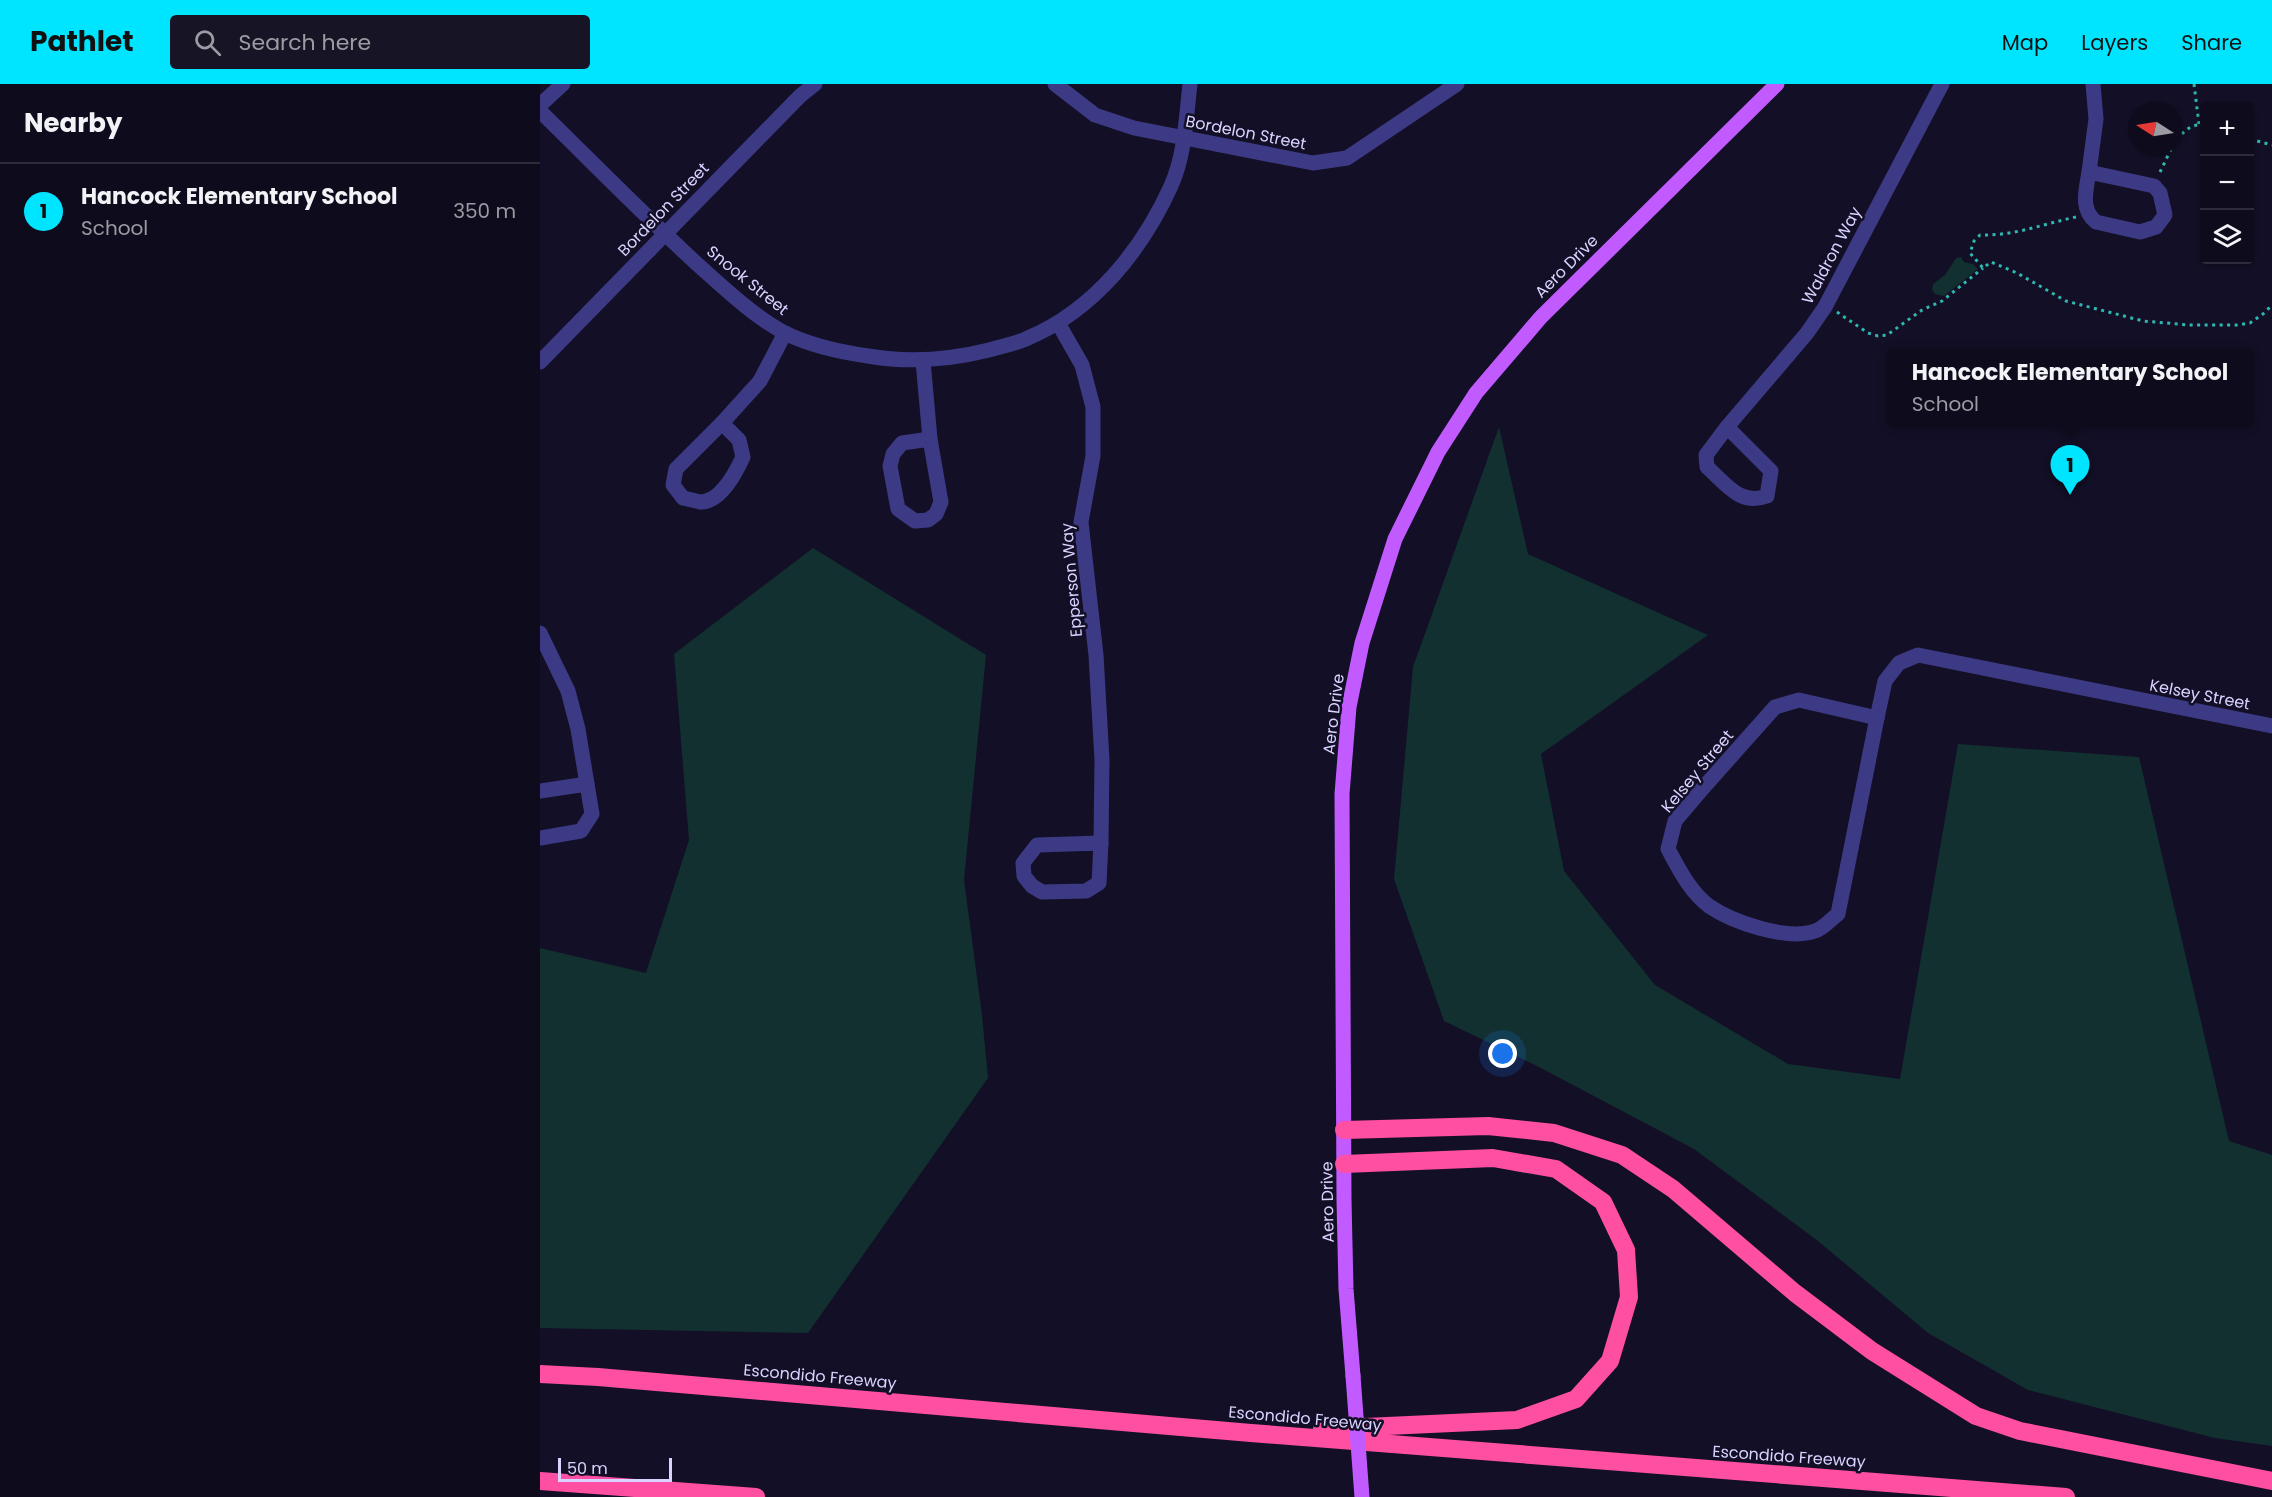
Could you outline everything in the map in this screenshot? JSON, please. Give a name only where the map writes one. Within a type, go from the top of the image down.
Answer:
[{"type":"highway","points":[[1344,1130],[1488,1126],[1554,1133],[1622,1155],[1673,1189],[1795,1293],[1872,1351],[1976,1416],[2020,1431],[2272,1481]]},
{"type":"highway","points":[[1251,1433],[1517,1420],[1576,1399],[1610,1361],[1629,1298],[1626,1250],[1603,1202],[1556,1169],[1493,1158],[1344,1164]]},
{"type":"highway","name":"Escondido Freeway","points":[[540,1374],[2066,1497]]},
{"type":"highway","points":[[540,1481],[756,1497]]},
{"type":"highway","points":[[560,1482],[631,1497]]},
{"type":"main road","name":"Aero Drive","points":[[1362,1497],[1346,1289],[1342,817],[1349,707],[1362,643],[1395,539],[1438,452],[1476,393],[1541,317],[1777,84]]},
{"type":"street","points":[[540,105],[563,84]]},
{"type":"street","name":"Bordelon Street","points":[[540,362],[800,96],[815,84]]},
{"type":"street","name":"Bordelon Street","points":[[1056,84],[1095,115],[1134,128],[1314,163],[1347,158],[1457,84]]},
{"type":"street","name":"Snook Street","points":[[540,111],[664,234],[718,283],[785,333],[825,348],[888,360],[923,361],[966,356],[1027,339],[1058,323],[1105,286],[1143,239],[1172,184],[1184,139],[1190,84]]},
{"type":"street","name":"Waldron Way","points":[[1727,427],[1771,471],[1767,496],[1755,501],[1742,498],[1707,467],[1706,455],[1727,427],[1807,333],[1826,304],[1942,84]]},
{"type":"street","points":[[2089,172],[2154,186],[2160,192],[2165,215],[2156,227],[2140,232],[2096,222],[2089,214],[2084,202],[2096,119],[2093,84]]},
{"type":"street","name":"Epperson Way","points":[[1058,323],[1082,365],[1093,407],[1093,456],[1081,522],[1097,667],[1102,760],[1101,843],[1099,883],[1086,891],[1042,892],[1032,886],[1024,876],[1023,863],[1037,845],[1101,843]]},
{"type":"street","points":[[722,423],[739,440],[744,457],[733,477],[713,498],[702,502],[683,498],[673,484],[676,469],[760,381],[785,333]]},
{"type":"street","points":[[923,361],[930,439],[941,502],[936,514],[928,520],[915,521],[898,508],[890,466],[893,454],[902,443],[930,439]]},
{"type":"street","points":[[540,633],[568,691],[578,729],[592,814],[581,831],[540,838]]},
{"type":"street","name":"Kelsey Street","points":[[1877,718],[1799,700],[1775,707],[1675,821],[1668,849],[1686,882],[1708,905],[1742,924],[1784,933],[1816,931],[1838,914],[1885,681],[1899,663],[1918,656],[2272,726]]},
{"type":"street","points":[[540,791],[586,784]]},
{"type":"path","points":[[2182,134],[2199,124],[2194,84]]},
{"type":"path","points":[[2254,140],[2272,145]]},
{"type":"path","points":[[2154,186],[2167,156]]},
{"type":"path","points":[[1983,268],[1970,253],[1974,241],[1980,235],[2033,230],[2057,220],[2089,214]]},
{"type":"path","points":[[1826,304],[1868,333],[1878,336],[1887,335],[1923,310],[1942,301],[1991,262],[2017,273],[2066,301],[2143,321],[2189,326],[2237,325],[2250,323],[2263,315],[2272,305]]},
{"type":"green space","points":[[1961,257],[1964,262],[1973,264],[1978,269],[1944,296],[1935,294],[1932,290],[1933,284],[1945,275],[1956,258]]},
{"type":"green space","points":[[1499,427],[1528,554],[1708,635],[1541,754],[1564,871],[1655,985],[1788,1064],[1900,1079],[1958,744],[2139,757],[2229,1141],[2272,1155],[2272,1446],[2215,1438],[2028,1390],[1928,1333],[1818,1241],[1694,1149],[1539,1067],[1444,1021],[1394,879],[1413,667]]},
{"type":"green space","points":[[813,548],[986,655],[964,880],[988,1078],[808,1333],[540,1328],[540,948],[646,973],[689,840],[674,654]]},
{"type":"place","name":"Hancock Elementary School","points":[[2070,495]]}]
